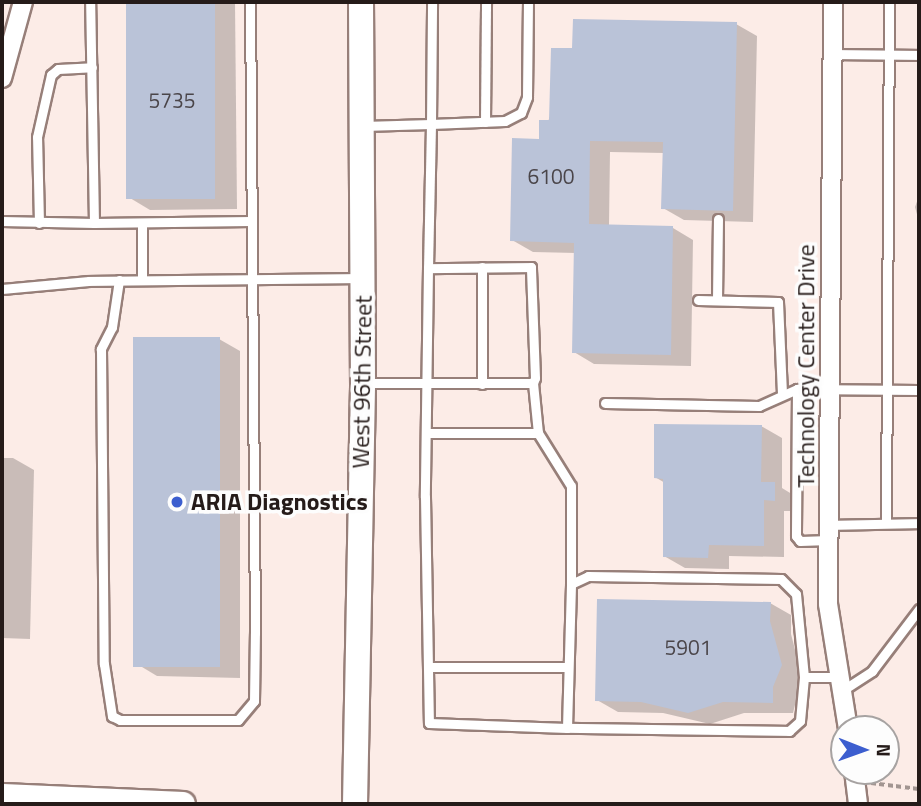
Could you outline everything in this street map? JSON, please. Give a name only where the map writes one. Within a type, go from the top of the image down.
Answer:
[{"type":"main road","name":"West 96th Street","points":[[355,804],[363,383],[361,2]]},
{"type":"main road","points":[[2,796],[183,804]]},
{"type":"street","points":[[2,78],[23,2]]},
{"type":"street","name":"Technology Center Drive","points":[[833,2],[828,604],[846,715]]},
{"type":"street","points":[[855,785],[858,804]]},
{"type":"lane","points":[[90,2],[94,223]]},
{"type":"lane","points":[[119,280],[112,327],[101,349],[104,664],[112,716],[120,720],[238,720],[254,701],[250,2]]},
{"type":"lane","points":[[432,2],[426,433],[429,723],[789,731],[800,721],[804,677],[796,594],[780,579],[589,576],[571,584]]},
{"type":"lane","points":[[485,122],[486,2]]},
{"type":"lane","points":[[361,126],[514,119],[525,105],[528,2]]},
{"type":"lane","points":[[886,523],[889,2]]},
{"type":"lane","points":[[834,54],[919,55]]},
{"type":"lane","points":[[39,223],[37,137],[51,75],[58,69],[92,67]]},
{"type":"lane","points":[[718,219],[718,300]]},
{"type":"lane","points":[[2,221],[251,221]]},
{"type":"lane","points":[[142,223],[142,280]]},
{"type":"lane","points":[[482,267],[482,384]]},
{"type":"lane","points":[[428,268],[531,267],[535,272],[533,383],[537,433],[571,486],[567,728]]},
{"type":"lane","points":[[2,289],[119,280],[363,278]]},
{"type":"lane","points":[[698,300],[780,304],[782,392]]},
{"type":"lane","points":[[363,383],[533,383]]},
{"type":"lane","points":[[797,388],[797,539],[886,523],[919,523]]},
{"type":"lane","points":[[605,403],[759,406],[782,392],[797,388],[919,390]]},
{"type":"lane","points":[[426,433],[537,433]]},
{"type":"lane","points":[[804,677],[843,683],[872,671],[919,609]]},
{"type":"lane","points":[[428,667],[566,667]]},
{"type":"path","points":[[897,785],[919,789]]},
{"type":"building","points":[[126,2],[215,2],[215,199],[126,199]]},
{"type":"building","points":[[573,19],[737,22],[733,211],[661,209],[663,142],[590,141],[589,224],[673,226],[671,355],[572,353],[574,243],[510,241],[512,138],[539,139],[539,120],[549,120],[551,48],[572,48]]},
{"type":"building","name":"ARIA Diagnostics","points":[[133,337],[220,337],[220,667],[133,667]]},
{"type":"building","points":[[654,424],[762,425],[761,482],[775,482],[775,501],[764,500],[764,546],[709,545],[708,558],[663,557],[663,479],[654,478]]},
{"type":"building","points":[[597,599],[771,602],[770,621],[782,665],[773,687],[773,703],[723,702],[688,713],[641,702],[595,701]]},
{"type":"place","name":"ARIA Diagnostics","points":[[177,502]]}]
